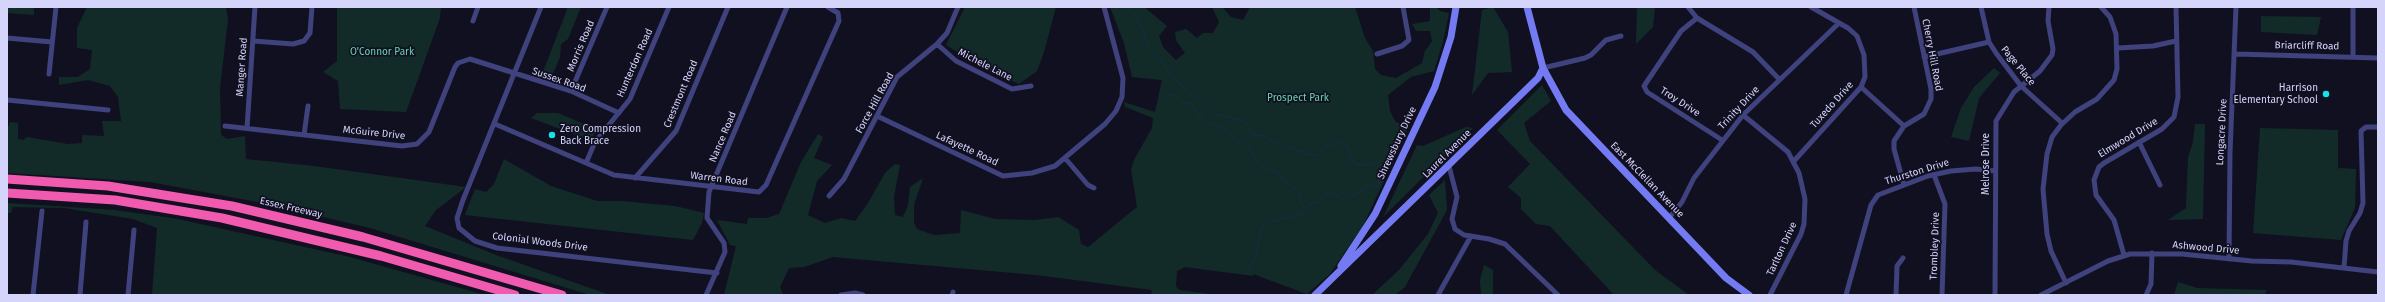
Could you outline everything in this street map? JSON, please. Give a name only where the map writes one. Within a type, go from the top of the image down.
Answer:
[{"type":"highway","name":"Essex Freeway","points":[[7,179],[108,186],[232,206],[385,242],[562,295]]},
{"type":"highway","points":[[7,194],[115,200],[222,218],[388,258],[515,295]]},
{"type":"street","points":[[49,74],[56,7]]},
{"type":"street","name":"Manger Road","points":[[247,128],[255,7]]},
{"type":"street","points":[[253,41],[293,44],[304,41],[310,33],[312,7]]},
{"type":"street","points":[[473,21],[478,7]]},
{"type":"street","name":"Colonial Woods Drive","points":[[541,7],[457,218],[459,228],[475,240],[497,248],[717,273]]},
{"type":"street","name":"Morris Road","points":[[571,91],[607,7]]},
{"type":"street","name":"Hunterdon Road","points":[[586,163],[595,142],[630,99],[669,7]]},
{"type":"street","name":"Crestmont Road","points":[[635,178],[676,131],[728,7]]},
{"type":"street","name":"Nance Road","points":[[706,295],[725,252],[724,243],[707,218],[707,209],[712,187],[787,7]]},
{"type":"street","name":"Warren Road","points":[[495,124],[614,175],[759,192],[766,185],[839,17],[838,13],[828,7]]},
{"type":"street","name":"Force Hill Road","points":[[829,196],[844,179],[897,77],[937,44],[947,33],[958,7]]},
{"type":"street","name":"Lafayette Road","points":[[876,116],[1003,176],[1032,173],[1055,166],[1105,124],[1116,111],[1122,97],[1123,78],[1104,7]]},
{"type":"street","points":[[1378,54],[1402,46],[1409,40],[1403,7]]},
{"type":"street","name":"Shrewsbury Drive","points":[[1334,278],[1368,226],[1441,73],[1452,31],[1456,7]]},
{"type":"street","points":[[1527,7],[1543,68],[1585,58],[1591,55],[1606,40],[1621,36]]},
{"type":"street","points":[[1688,7],[1697,18],[1753,52],[1779,79]]},
{"type":"street","name":"Tuxedo Drive","points":[[1794,161],[1861,87],[1865,70],[1862,48],[1853,32],[1812,7]]},
{"type":"street","name":"Cherry Hill Road","points":[[1904,184],[1894,144],[1904,126],[1924,114],[1931,99],[1914,7]]},
{"type":"street","name":"Page Place","points":[[1981,7],[1989,42],[2021,86],[2062,123]]},
{"type":"street","name":"Melrose Drive","points":[[1995,295],[1996,121],[2007,102],[2021,86],[2040,71],[2052,55],[2053,49],[2048,21],[2049,7]]},
{"type":"street","points":[[2066,283],[2049,245],[2043,190],[2049,145],[2054,132],[2062,123],[2097,99],[2108,88],[2117,69],[2118,48],[2114,25],[2101,7]]},
{"type":"street","name":"Elmwood Drive","points":[[2124,255],[2114,220],[2096,196],[2094,180],[2099,167],[2166,126],[2176,111],[2178,97],[2176,7]]},
{"type":"street","name":"Longacre Drive","points":[[2229,259],[2230,152],[2236,54],[2236,7]]},
{"type":"street","points":[[2353,7],[2353,56]]},
{"type":"street","name":"Troy Drive","points":[[1697,18],[1681,31],[1644,86],[1647,92],[1722,140]]},
{"type":"street","name":"Trinity Drive","points":[[1669,218],[1682,202],[1694,178],[1722,140],[1743,115],[1839,23]]},
{"type":"street","points":[[7,38],[52,42]]},
{"type":"street","points":[[2118,48],[2138,48],[2176,41]]},
{"type":"street","points":[[1924,58],[1989,42]]},
{"type":"street","name":"Michele Lane","points":[[937,44],[956,61],[1012,89],[1031,86]]},
{"type":"street","name":"Briarcliff Road","points":[[2236,54],[2353,56],[2378,58]]},
{"type":"street","name":"McGuire Drive","points":[[225,126],[402,146],[417,144],[429,132],[458,63],[470,59],[514,74]]},
{"type":"street","name":"Laurel Avenue","points":[[1316,295],[1538,78],[1543,68]]},
{"type":"street","name":"East McClellan Avenue","points":[[1543,68],[1566,110],[1734,285],[1749,295]]},
{"type":"street","name":"Sussex Road","points":[[514,74],[571,91],[619,114]]},
{"type":"street","points":[[1861,87],[1904,126]]},
{"type":"street","points":[[7,100],[108,110]]},
{"type":"street","points":[[304,135],[308,106]]},
{"type":"street","name":"Tarlton Drive","points":[[1743,115],[1778,143],[1794,161],[1801,180],[1805,198],[1804,224],[1794,249],[1770,295]]},
{"type":"street","points":[[2344,268],[2346,241],[2349,231],[2360,213],[2363,203],[2360,140],[2361,131],[2366,127],[2378,127]]},
{"type":"street","points":[[2139,142],[2160,185]]},
{"type":"street","points":[[1065,158],[1088,185],[1094,188]]},
{"type":"street","points":[[1449,166],[1457,197],[1452,223],[1458,232],[1505,244],[1554,294]]},
{"type":"street","name":"Thurston Drive","points":[[1846,295],[1871,205],[1878,195],[1904,184],[1934,175],[1964,169],[1995,171]]},
{"type":"street","name":"Trombley Drive","points":[[1934,175],[1945,204],[1942,295]]},
{"type":"street","points":[[33,295],[42,211]]},
{"type":"street","points":[[80,295],[86,222]]},
{"type":"street","points":[[1368,226],[1380,234]]},
{"type":"street","points":[[128,295],[134,230]]},
{"type":"street","points":[[1438,295],[1471,236]]},
{"type":"street","points":[[2146,295],[2151,284],[2152,253]]},
{"type":"street","name":"Ashwood Drive","points":[[2041,295],[2108,261],[2124,255],[2152,253],[2291,262],[2378,272]]},
{"type":"street","points":[[1896,295],[1897,266],[1903,258]]},
{"type":"street","points":[[841,295],[855,293],[863,295]]},
{"type":"green space","points":[[7,7],[34,7],[34,15],[7,13]]},
{"type":"green space","points":[[87,7],[226,7],[228,19],[220,88],[221,135],[227,139],[245,136],[246,159],[314,166],[466,187],[436,210],[425,226],[496,255],[610,295],[590,295],[370,228],[263,203],[150,182],[7,173],[7,130],[10,122],[18,123],[18,139],[23,140],[27,137],[68,144],[82,143],[82,135],[104,136],[102,121],[121,121],[118,97],[110,86],[88,80],[59,85],[59,77],[78,77],[90,69],[92,50],[77,48],[77,28]]},
{"type":"green space","name":"O'Connor Park","points":[[337,7],[441,7],[440,18],[406,112],[340,109],[338,81],[323,72],[337,61]]},
{"type":"green space","points":[[568,7],[581,7],[568,39],[561,44],[560,57],[550,81],[541,77]]},
{"type":"green space","points":[[965,7],[1056,7],[1044,52],[1037,71],[1019,84],[987,70],[946,45]]},
{"type":"green space","name":"Prospect Park","points":[[1110,7],[1144,7],[1167,26],[1159,36],[1163,47],[1176,60],[1185,53],[1176,40],[1175,32],[1186,29],[1197,38],[1203,33],[1213,33],[1219,22],[1212,7],[1222,7],[1231,17],[1243,20],[1250,7],[1355,7],[1365,38],[1373,51],[1375,69],[1381,75],[1396,78],[1422,63],[1425,51],[1432,41],[1430,31],[1416,31],[1412,24],[1430,21],[1430,7],[1436,7],[1440,11],[1449,13],[1443,42],[1434,71],[1411,77],[1388,95],[1390,111],[1395,121],[1408,129],[1363,226],[1330,274],[1307,294],[1253,274],[1253,276],[1185,267],[1177,271],[1176,286],[1179,290],[1217,295],[1151,295],[1152,290],[1036,275],[833,257],[804,267],[789,268],[780,287],[783,295],[724,295],[736,246],[730,245],[717,220],[747,224],[748,218],[766,218],[779,214],[801,162],[818,134],[823,137],[814,158],[832,165],[817,181],[808,215],[825,223],[841,218],[855,221],[868,203],[885,173],[895,164],[900,165],[894,197],[895,215],[903,217],[908,205],[910,187],[923,178],[914,205],[914,223],[917,229],[934,235],[960,233],[961,210],[995,219],[1035,220],[1058,217],[1079,230],[1081,244],[1088,247],[1137,207],[1131,169],[1134,160],[1152,128],[1153,118],[1125,107],[1124,102],[1155,112],[1162,80],[1132,77],[1124,43]]},
{"type":"green space","points":[[1493,7],[1508,32],[1512,72],[1488,73],[1472,95],[1482,10]]},
{"type":"green space","points":[[1637,7],[1655,7],[1653,27],[1636,44]]},
{"type":"green space","points":[[2261,16],[2321,17],[2317,35],[2261,32]]},
{"type":"green space","points":[[1994,68],[2000,73],[1979,98],[1969,141],[1951,137],[1961,108],[1974,87]]},
{"type":"green space","points":[[1542,85],[1551,101],[1524,123],[1530,141],[1655,270],[1689,295],[1614,295],[1550,226],[1536,224],[1521,209],[1521,198],[1508,187],[1530,164],[1497,130]]},
{"type":"green space","points":[[537,113],[558,113],[598,130],[590,140],[531,118]]},
{"type":"green space","points":[[2195,124],[2205,124],[2203,219],[2168,220],[2186,208],[2188,157],[2193,142]]},
{"type":"green space","points":[[1466,127],[1473,128],[1383,217],[1417,145],[1423,146]]},
{"type":"green space","points":[[2260,128],[2338,130],[2338,168],[2356,169],[2355,208],[2341,240],[2253,233]]},
{"type":"green space","points":[[504,159],[551,186],[597,201],[621,201],[675,206],[704,213],[702,223],[693,240],[465,215],[475,189],[486,192],[494,184]]},
{"type":"green space","points":[[1445,180],[1447,210],[1405,287],[1395,295],[1372,295],[1399,270],[1428,234],[1438,213],[1429,195]]},
{"type":"green space","points":[[7,203],[115,210],[178,219],[350,257],[485,295],[152,295],[157,228],[133,219],[64,208],[13,207],[11,213],[7,213]]},
{"type":"green space","points":[[1484,265],[1493,270],[1493,295],[1481,295],[1480,280]]},
{"type":"green space","points":[[2178,282],[2197,288],[2267,290],[2265,295],[2174,295]]},
{"type":"waterway","points":[[1129,7],[1141,25],[1149,50],[1160,59],[1173,78],[1215,114],[1241,120],[1247,124],[1252,135],[1264,136],[1274,143],[1281,141],[1291,149],[1311,155],[1318,155],[1324,148],[1338,142],[1347,146],[1354,163],[1360,165],[1371,165],[1383,159],[1394,158]]},
{"type":"waterway","points":[[1166,97],[1171,94],[1183,103],[1190,103],[1202,119],[1228,130],[1236,140],[1246,145],[1259,164],[1279,173],[1282,181],[1290,184],[1299,193],[1302,206],[1306,209]]},
{"type":"waterway","points":[[1351,198],[1356,193],[1365,190],[1366,185],[1378,186],[1379,177],[1390,159]]},
{"type":"waterway","points":[[1245,274],[1256,255],[1261,228],[1273,221],[1276,222],[1283,218],[1292,218],[1295,214],[1303,214],[1303,211],[1309,204],[1322,201],[1326,193],[1333,194],[1343,199]]},
{"type":"place","name":"Harrison Elementary School","points":[[2326,94]]},
{"type":"place","name":"Zero Compression Back Brace","points":[[552,135]]}]
